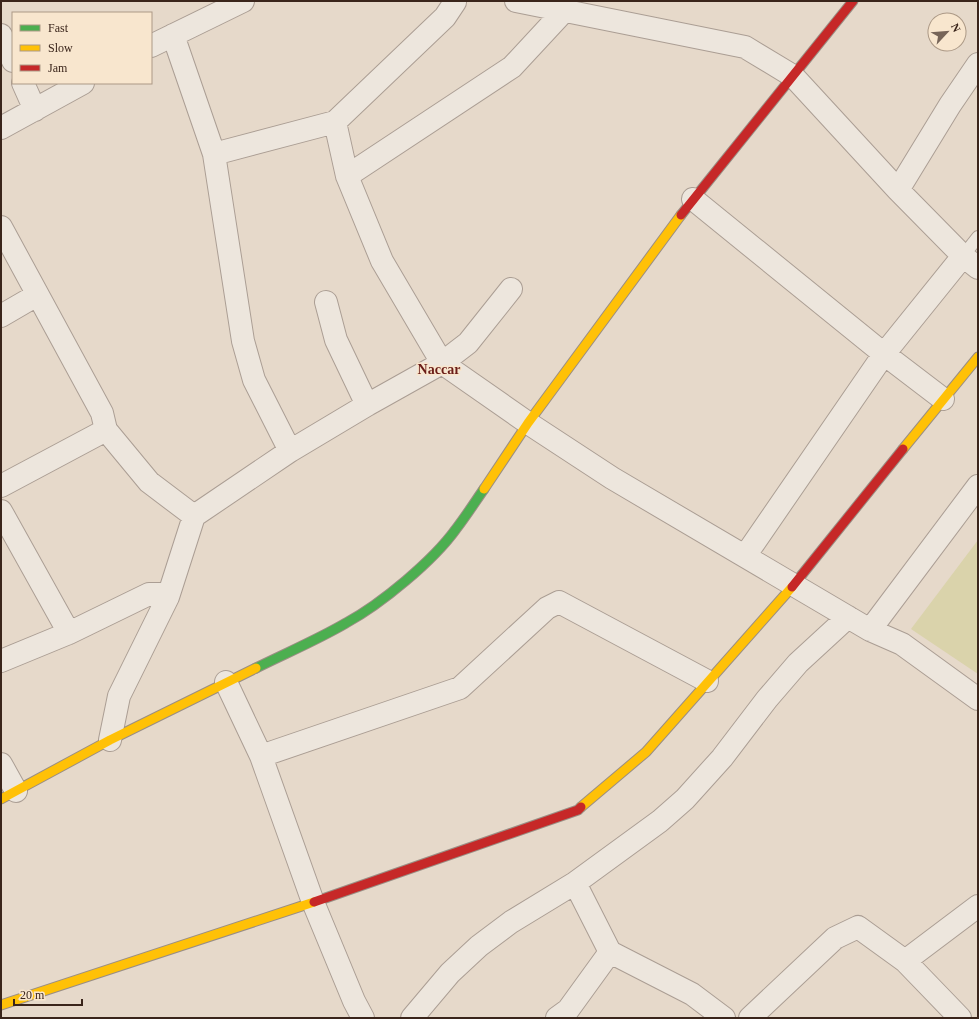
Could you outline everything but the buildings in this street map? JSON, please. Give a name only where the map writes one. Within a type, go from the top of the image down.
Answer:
[{"type":"street","points":[[152,46],[243,1]]},
{"type":"street","points":[[214,154],[335,122],[445,17],[456,1]]},
{"type":"street","points":[[516,1],[745,47],[793,76],[898,190],[971,262],[884,354],[745,556]]},
{"type":"street","points":[[1,764],[9,795],[110,740],[347,623],[378,602],[408,578],[433,555],[456,530],[528,423],[694,199],[853,1]]},
{"type":"street","points":[[347,176],[512,67],[564,10]]},
{"type":"street","points":[[1,35],[12,59]]},
{"type":"street","points":[[173,36],[214,154],[243,341],[254,380],[290,451]]},
{"type":"street","points":[[898,190],[950,105],[978,64]]},
{"type":"street","points":[[23,84],[35,110]]},
{"type":"street","points":[[1,128],[81,84]]},
{"type":"street","points":[[335,122],[347,176],[382,261],[442,363],[528,423],[612,478],[870,630],[902,644],[978,699]]},
{"type":"street","points":[[694,199],[884,354],[943,400]]},
{"type":"street","points":[[1,228],[102,413],[106,430],[149,482],[194,516]]},
{"type":"street","points":[[110,740],[119,696],[168,597],[194,516],[290,451],[367,404],[442,363],[468,343],[511,289]]},
{"type":"street","points":[[1,316],[37,295]]},
{"type":"street","points":[[326,302],[336,340],[367,404]]},
{"type":"street","points":[[6,1018],[1,1005],[313,902],[578,810],[646,752],[794,584],[978,357]]},
{"type":"street","points":[[1,486],[106,430]]},
{"type":"street","points":[[870,630],[978,486]]},
{"type":"street","points":[[1,511],[68,633]]},
{"type":"street","points":[[1,661],[68,633],[149,594],[156,593],[168,597]]},
{"type":"street","points":[[261,756],[460,688],[546,608],[559,602],[708,681]]},
{"type":"street","points":[[412,1018],[450,973],[479,946],[511,922],[575,883],[650,829],[685,799],[722,758],[767,699],[798,663],[848,616]]},
{"type":"street","points":[[226,682],[261,756],[353,1012]]},
{"type":"street","points":[[575,883],[610,952],[692,994],[724,1018]]},
{"type":"street","points":[[905,961],[978,906]]},
{"type":"street","points":[[750,1018],[835,938],[858,927],[905,961],[960,1018]]},
{"type":"street","points":[[567,1015],[610,952]]},
{"type":"lane","points":[[971,262],[978,237]]},
{"type":"shaded area","points":[[978,540],[978,674],[911,629]]},
{"type":"traffic: fast","points":[[256,668],[313,641],[360,615],[406,581],[434,555],[446,541],[484,489]]},
{"type":"traffic: slow","points":[[484,489],[528,423],[681,215]]},
{"type":"traffic: slow","points":[[903,449],[978,357]]},
{"type":"traffic: slow","points":[[581,807],[646,752],[792,587]]},
{"type":"traffic: slow","points":[[1,799],[110,740],[256,668]]},
{"type":"traffic: slow","points":[[1,1005],[314,902]]},
{"type":"traffic: jam","points":[[681,215],[853,1]]},
{"type":"traffic: jam","points":[[792,587],[903,449]]},
{"type":"traffic: jam","points":[[314,902],[578,810],[581,807]]},
{"type":"district","name":"Naccar","points":[[439,369]]}]
